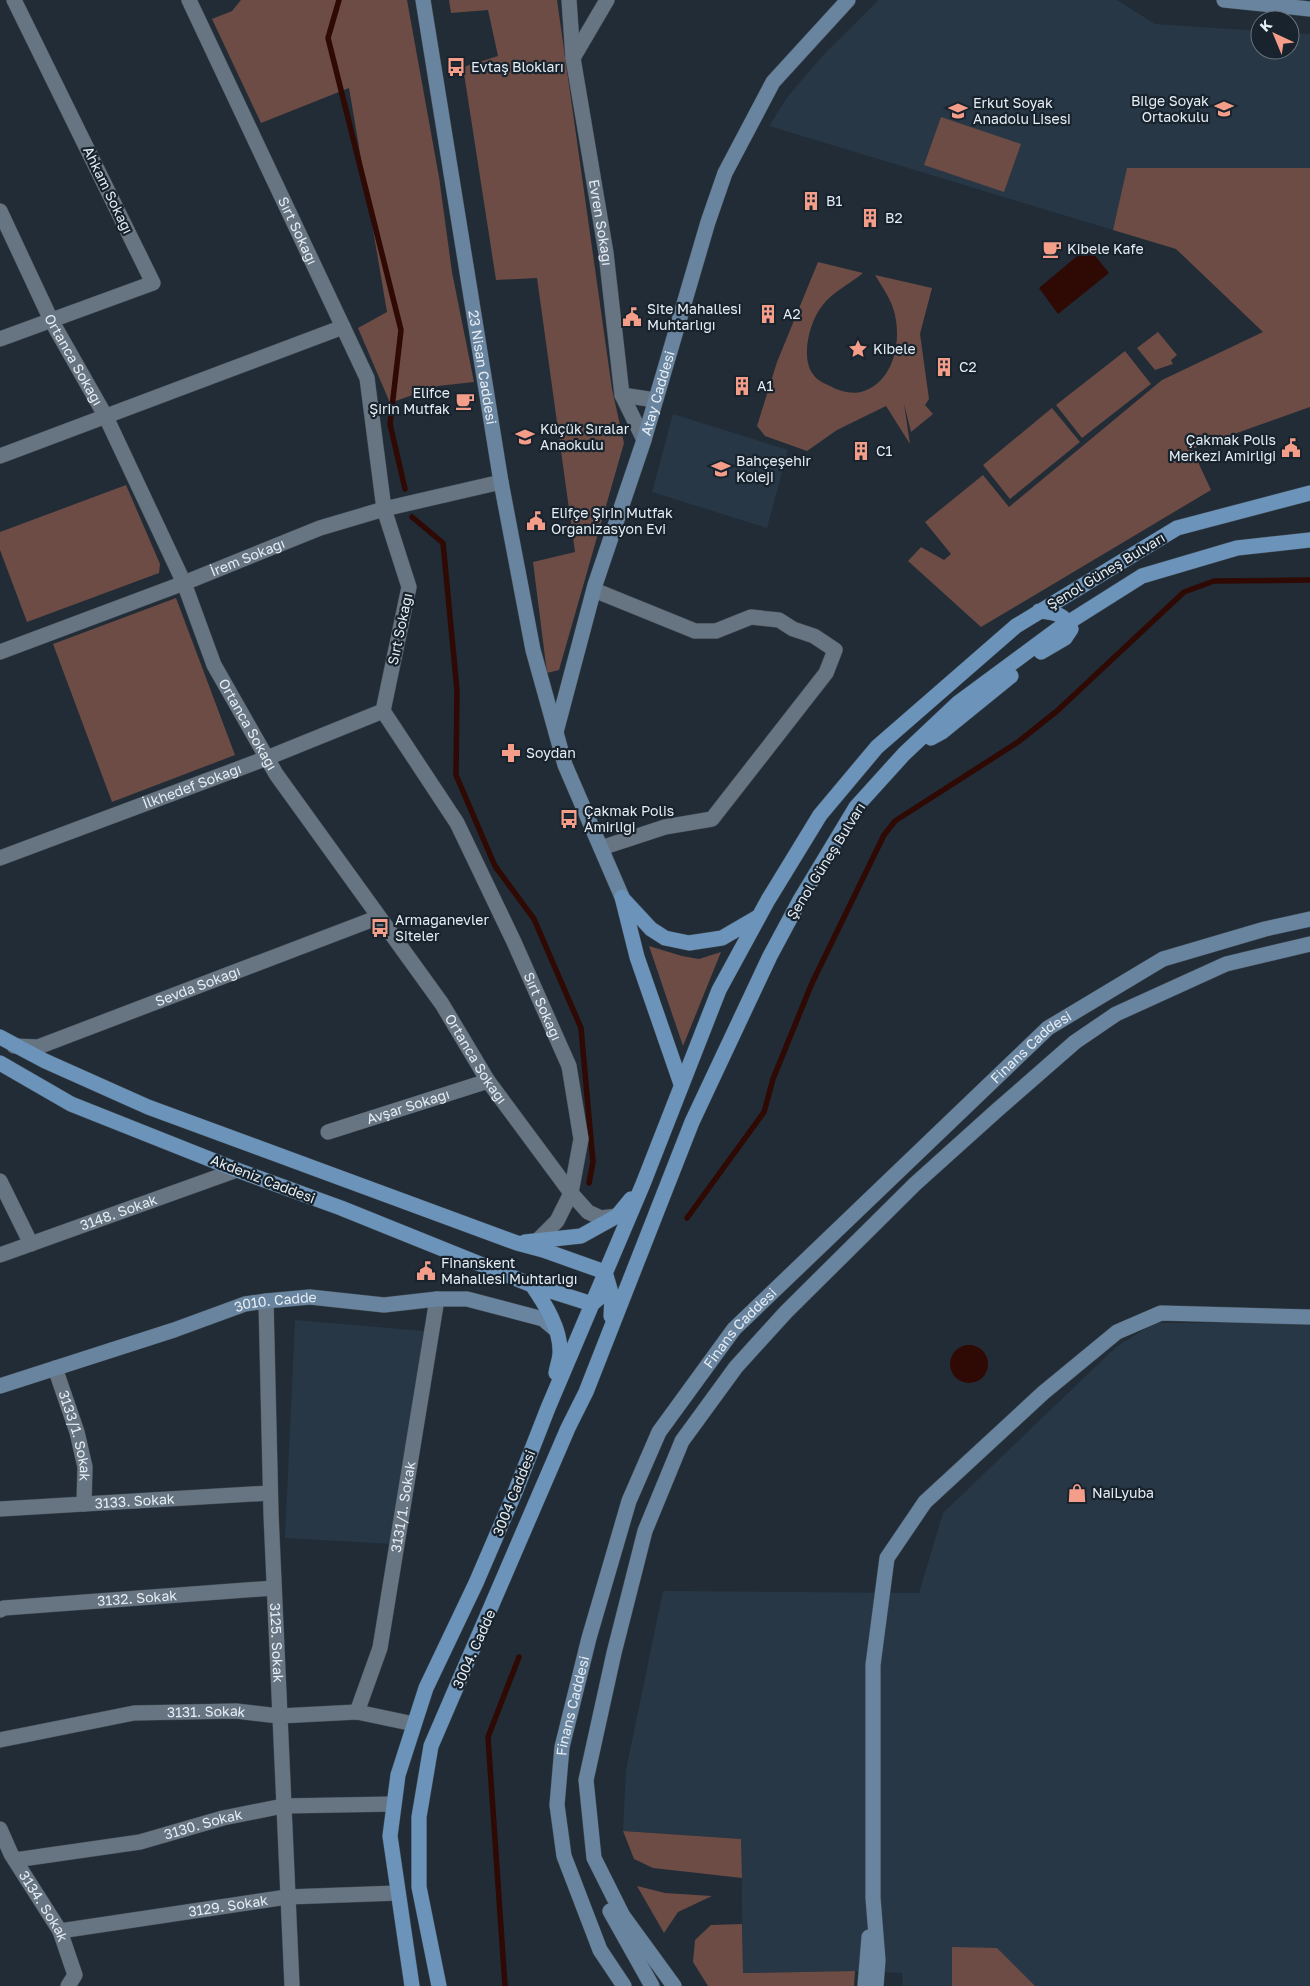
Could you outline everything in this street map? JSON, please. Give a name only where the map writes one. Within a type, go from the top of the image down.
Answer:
[{"type":"main road","name":"Şenol Güneş Bulvarı","points":[[643,1184],[719,990],[758,917],[820,815],[877,747],[1016,626],[1177,528],[1310,493]]},
{"type":"main road","name":"Şenol Güneş Bulvarı","points":[[632,1273],[692,1122],[770,956],[800,900],[856,807],[904,754],[942,732],[1044,650],[1065,638],[1071,629],[1069,622],[1142,576],[1237,548],[1310,540]]},
{"type":"main road","points":[[1039,611],[1057,613],[1069,622]]},
{"type":"main road","points":[[622,898],[651,930],[665,938],[690,943],[722,938],[758,917]]},
{"type":"main road","points":[[622,898],[637,957],[681,1084]]},
{"type":"main road","name":"Akdeniz Caddesi","points":[[0,1037],[14,1046],[148,1107],[517,1243],[605,1272]]},
{"type":"main road","name":"Akdeniz Caddesi","points":[[0,1063],[71,1104],[237,1170],[341,1208],[532,1285],[592,1304]]},
{"type":"main road","points":[[517,1243],[581,1236],[617,1216],[643,1184]]},
{"type":"main road","name":"3004 Caddesi","points":[[394,1804],[398,1776],[426,1688],[476,1583],[643,1184]]},
{"type":"main road","points":[[605,1272],[612,1296],[611,1328]]},
{"type":"main road","points":[[592,1304],[632,1273]]},
{"type":"main road","points":[[611,1328],[632,1273]]},
{"type":"main road","points":[[532,1285],[543,1301],[556,1330],[560,1353],[548,1408]]},
{"type":"main road","name":"3004. Cadde","points":[[439,1986],[419,1887],[419,1818],[431,1746],[568,1428],[586,1392],[611,1328]]},
{"type":"main road","points":[[394,1804],[390,1836],[412,1986]]},
{"type":"street","name":"Ahkam Sokağı","points":[[14,0],[153,283],[51,320]]},
{"type":"street","name":"Sırt Sokağı","points":[[189,0],[367,378],[384,509],[409,587],[382,711],[457,823],[514,942],[569,1066],[581,1139],[571,1193],[557,1221],[538,1240]]},
{"type":"street","name":"23 Nisan Caddesi","points":[[423,0],[501,482],[533,650],[565,765],[622,898]]},
{"type":"street","name":"Evren Sokağı","points":[[569,0],[574,58],[606,253],[622,395],[644,440]]},
{"type":"street","points":[[574,58],[607,0]]},
{"type":"street","name":"Atay Caddesi","points":[[556,732],[594,590],[644,440],[708,222],[725,173],[773,82],[848,0]]},
{"type":"street","points":[[1224,0],[1310,9]]},
{"type":"street","name":"Ortanca Sokağı","points":[[0,211],[51,320],[106,417],[184,583],[214,665],[276,774],[442,1004],[488,1081],[571,1193],[588,1212],[601,1218],[617,1216]]},
{"type":"street","points":[[0,339],[51,320]]},
{"type":"street","points":[[0,456],[343,327]]},
{"type":"street","points":[[622,395],[655,400]]},
{"type":"street","name":"İrem Sokağı","points":[[0,652],[184,583],[320,528],[384,509],[501,482]]},
{"type":"street","points":[[594,590],[695,631],[716,631],[751,617],[779,620],[793,629],[814,636],[835,650],[826,673],[712,820],[665,827],[601,848]]},
{"type":"street","name":"İlkhedef Sokağı","points":[[0,858],[267,758],[382,711]]},
{"type":"street","name":"Sevda Sokağı","points":[[14,1046],[38,1047],[379,917]]},
{"type":"street","name":"Finans Caddesi","points":[[624,1986],[600,1950],[564,1856],[557,1805],[562,1747],[589,1638],[629,1501],[659,1432],[734,1329],[1048,1028],[1163,959],[1266,929],[1310,919]]},
{"type":"street","name":"Finans Caddesi","points":[[652,1986],[609,1908],[594,1858],[586,1780],[614,1653],[645,1531],[682,1441],[736,1367],[786,1312],[916,1184],[1076,1042],[1116,1014],[1226,964],[1310,944]]},
{"type":"street","name":"Avşar Sokağı","points":[[328,1132],[488,1081]]},
{"type":"street","name":"3148. Sokak","points":[[0,1255],[237,1170]]},
{"type":"street","points":[[0,1181],[31,1244]]},
{"type":"street","name":"3010. Cadde","points":[[0,1386],[174,1330],[245,1304],[310,1297],[384,1305],[437,1299],[467,1299],[543,1319],[556,1330]]},
{"type":"street","name":"3131/1. Sokak","points":[[357,1712],[380,1648],[437,1299]]},
{"type":"street","name":"3125. Sokak","points":[[266,1302],[270,1493],[292,1986]]},
{"type":"street","points":[[876,1986],[878,1960],[873,1898],[873,1665],[887,1558],[925,1502],[1043,1393],[1117,1332],[1161,1313],[1310,1317]]},
{"type":"street","name":"3133/1. Sokak","points":[[55,1368],[76,1432],[85,1467],[84,1504]]},
{"type":"street","name":"3133. Sokak","points":[[0,1509],[270,1493]]},
{"type":"street","name":"3132. Sokak","points":[[0,1610],[4,1608],[274,1588]]},
{"type":"street","name":"3131. Sokak","points":[[0,1740],[134,1713],[236,1711],[279,1716],[357,1712],[414,1724]]},
{"type":"street","name":"3130. Sokak","points":[[15,1860],[140,1842],[223,1818],[284,1806],[394,1804]]},
{"type":"street","name":"3134. Sokak","points":[[0,1829],[15,1860],[60,1931],[75,1975],[68,1986]]},
{"type":"street","name":"Finans Caddesi","points":[[594,1858],[623,1916],[672,1982]]},
{"type":"street","name":"3129. Sokak","points":[[60,1931],[288,1897],[398,1893]]},
{"type":"street","points":[[865,1986],[873,1898]]},
{"type":"shaded area","points":[[241,0],[407,0],[439,177],[452,272],[474,382],[438,386],[390,403],[358,328],[387,312],[349,88],[261,123],[212,19],[232,11]]},
{"type":"shaded area","points":[[449,0],[557,0],[612,389],[624,443],[559,670],[547,673],[533,562],[575,552],[537,278],[496,280],[463,67],[498,56],[488,10],[451,13]]},
{"type":"shaded area","name":"Erkut Soyak Anadolu Lisesi","points":[[879,0],[1117,0],[1155,24],[1250,30],[1250,60],[1300,60],[1300,34],[1310,34],[1310,168],[1128,168],[1113,230],[769,126],[788,96],[826,52]]},
{"type":"shaded area","points":[[941,117],[1021,144],[1004,192],[924,165]]},
{"type":"shaded area","points":[[1127,168],[1310,168],[1310,407],[1192,449],[1211,490],[981,627],[908,561],[921,547],[944,560],[951,554],[925,522],[983,475],[1009,507],[1162,380],[1263,332],[1176,249],[1113,230]]},
{"type":"shaded area","points":[[1088,247],[1109,273],[1058,314],[1039,288]]},
{"type":"shaded area","points":[[818,262],[863,273],[826,301],[814,321],[808,339],[807,358],[814,376],[827,385],[846,392],[861,392],[873,387],[882,379],[894,358],[897,332],[896,320],[889,299],[875,275],[932,288],[920,334],[929,399],[925,405],[933,414],[911,432],[904,404],[910,444],[886,406],[837,430],[807,451],[765,436],[757,426],[777,362]]},
{"type":"shaded area","points":[[1158,332],[1177,355],[1171,360],[1173,364],[1155,370],[1137,348]]},
{"type":"shaded area","points":[[1125,351],[1151,384],[1082,438],[1056,405]]},
{"type":"shaded area","points":[[1052,408],[1080,442],[1010,499],[983,465]]},
{"type":"shaded area","name":"Bahçeşehir Koleji","points":[[673,414],[788,450],[767,528],[652,492]]},
{"type":"shaded area","points":[[126,485],[160,564],[159,573],[27,622],[0,550],[0,532]]},
{"type":"shaded area","points":[[176,598],[235,755],[112,802],[53,644]]},
{"type":"shaded area","points":[[649,946],[699,959],[721,952],[683,1046]]},
{"type":"shaded area","points":[[295,1320],[424,1331],[392,1544],[285,1538]]},
{"type":"shaded area","points":[[1154,1323],[1310,1323],[1310,1986],[903,1986],[902,1973],[855,1971],[743,1973],[741,1839],[623,1831],[626,1770],[663,1591],[919,1593],[943,1513],[1116,1347]]},
{"type":"shaded area","points":[[969,1345],[983,1350],[988,1364],[983,1378],[969,1383],[955,1378],[950,1364],[955,1350]]},
{"type":"shaded area","points":[[623,1831],[741,1839],[742,1878],[653,1868],[634,1859]]},
{"type":"shaded area","points":[[637,1886],[665,1893],[712,1896],[678,1912],[664,1933]]},
{"type":"shaded area","points":[[742,1924],[743,1973],[855,1971],[854,1986],[708,1986],[693,1962],[695,1940],[711,1925]]},
{"type":"shaded area","points":[[952,1947],[997,1948],[1035,1986],[952,1986]]},
{"type":"waterway","points":[[339,0],[328,38],[401,330],[390,424],[405,489]]},
{"type":"waterway","points":[[412,517],[443,543],[457,690],[456,775],[495,866],[534,919],[581,1028],[593,1162],[589,1183]]},
{"type":"waterway","points":[[687,1218],[764,1112],[773,1079],[812,983],[884,835],[895,821],[1018,742],[1057,711],[1184,592],[1214,581],[1310,580]]},
{"type":"waterway","points":[[505,1986],[488,1737],[519,1657]]},
{"type":"place","name":"Evtaş Blokları","points":[[456,67]]},
{"type":"place","name":"Bilge Soyak Ortaokulu","points":[[1224,109]]},
{"type":"place","name":"Erkut Soyak Anadolu Lisesi","points":[[958,111]]},
{"type":"place","name":"B1","points":[[811,201]]},
{"type":"place","name":"B2","points":[[870,218]]},
{"type":"place","name":"Kibele Kafe","points":[[1052,249]]},
{"type":"place","name":"A2","points":[[768,314]]},
{"type":"place","name":"Site Mahallesi Muhtarlığı","points":[[632,317]]},
{"type":"place","name":"Kibele","points":[[858,349]]},
{"type":"place","name":"C2","points":[[944,367]]},
{"type":"place","name":"A1","points":[[742,386]]},
{"type":"place","name":"Elifce Şirin Mutfak","points":[[465,401]]},
{"type":"place","name":"Küçük Sıralar Anaokulu","points":[[525,437]]},
{"type":"place","name":"Çakmak Polis Merkezi Amirliği","points":[[1291,448]]},
{"type":"place","name":"C1","points":[[861,451]]},
{"type":"place","name":"Bahçeşehir Koleji","points":[[721,469]]},
{"type":"place","name":"Elifçe Şirin Mutfak Organizasyon Evi","points":[[536,521]]},
{"type":"place","name":"Soydan","points":[[511,753]]},
{"type":"place","name":"Çakmak Polis Amirliği","points":[[569,819]]},
{"type":"place","name":"Armağanevler Siteler","points":[[380,928]]},
{"type":"place","name":"Finanskent Mahallesi Muhtarlığı","points":[[426,1271]]},
{"type":"place","name":"NaiLyuba","points":[[1077,1493]]}]
